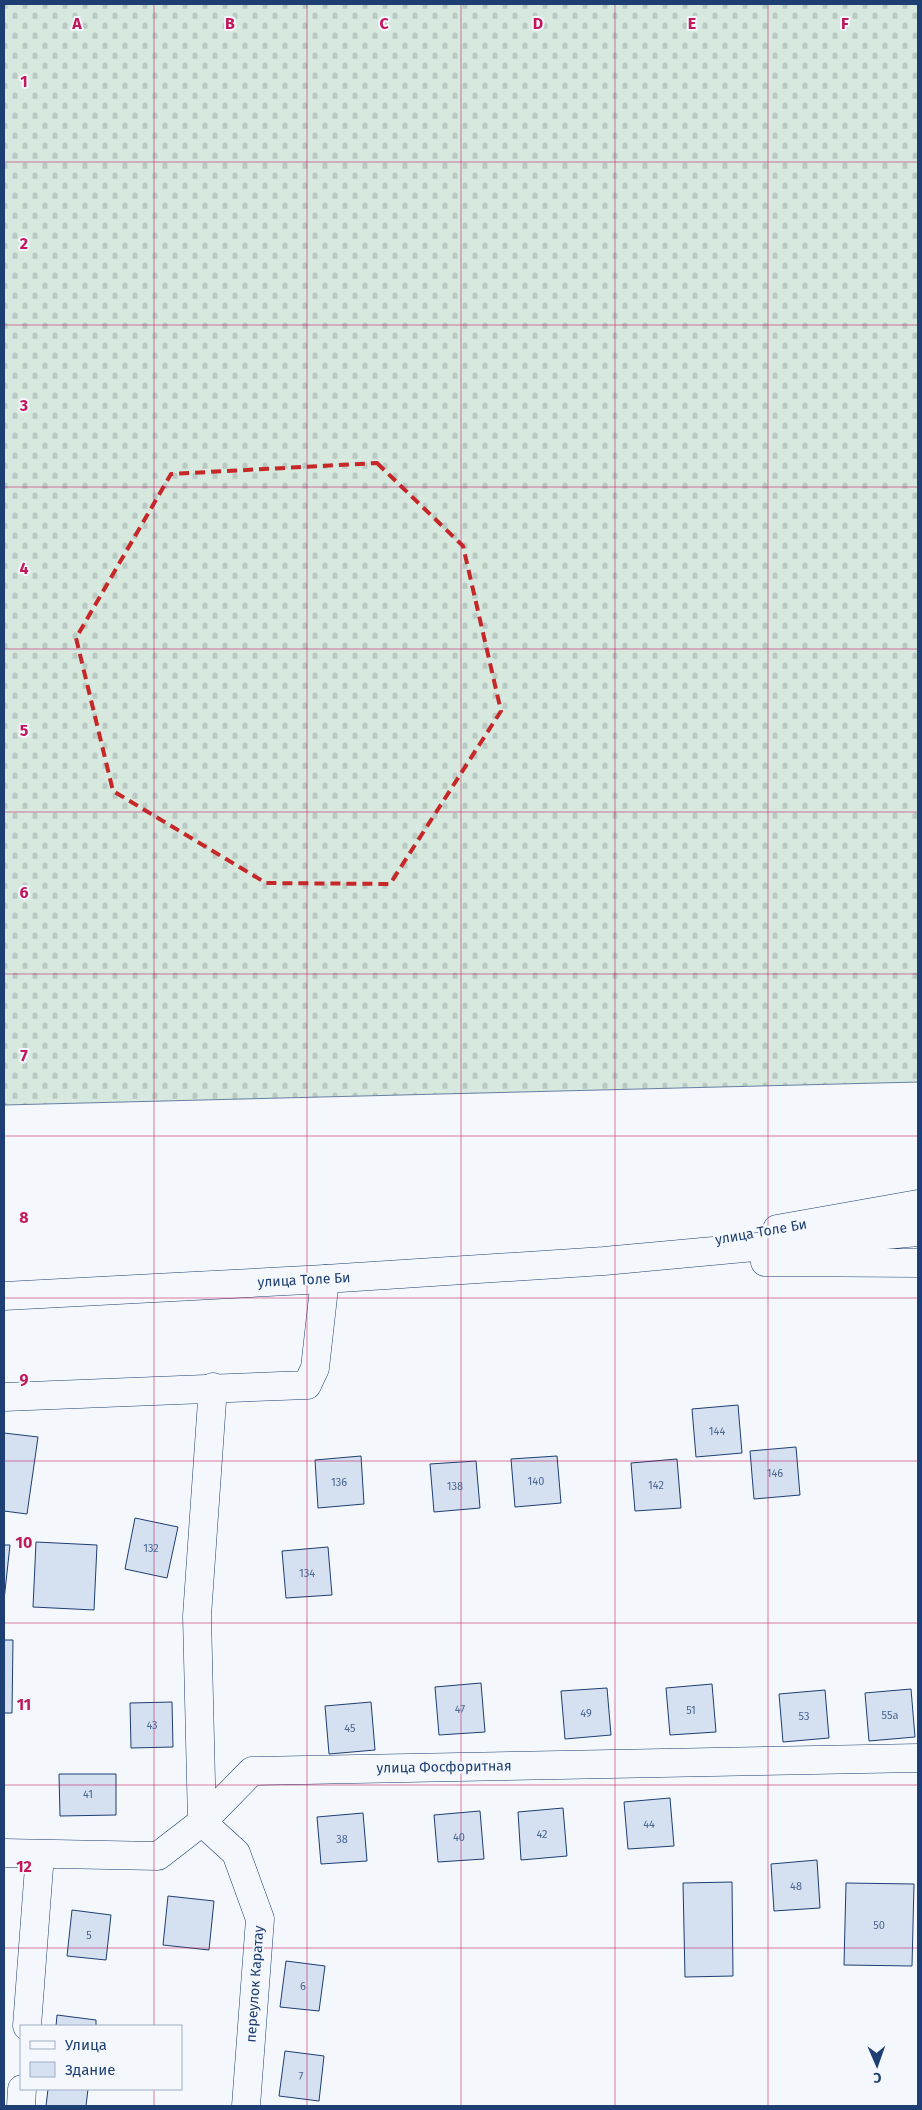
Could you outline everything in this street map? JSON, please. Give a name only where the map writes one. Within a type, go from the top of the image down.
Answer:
[{"type":"main road","points":[[829,1219],[918,1187]]},
{"type":"main road","name":"улица Толе Би","points":[[604,1261],[918,1204]]},
{"type":"main road","name":"улица Толе Би","points":[[4,1296],[325,1279],[604,1261],[918,1232]]},
{"type":"main road","points":[[604,1261],[918,1263]]},
{"type":"main road","points":[[4,1398],[213,1387],[307,1385],[315,1368],[325,1279]]},
{"type":"main road","points":[[202,1822],[198,1616],[213,1387]]},
{"type":"main road","name":"улица Фосфоритная","points":[[4,1853],[158,1856],[202,1822],[252,1771],[918,1758]]},
{"type":"main road","name":"переулок Каратау","points":[[202,1822],[236,1853],[260,1919],[246,2106]]},
{"type":"main road","points":[[27,2025],[40,1854]]},
{"type":"main road","points":[[21,2106],[22,2090]]},
{"type":"highlighted area","points":[[377,463],[463,546],[501,711],[390,884],[266,883],[113,791],[76,638],[171,474]]},
{"type":"green space","points":[[4,4],[918,4],[918,1082],[4,1105]]},
{"type":"building","points":[[738,1405],[742,1453],[696,1457],[692,1409]]},
{"type":"building","points":[[4,1433],[38,1437],[27,1514],[4,1511]]},
{"type":"building","points":[[796,1447],[800,1495],[754,1499],[750,1451]]},
{"type":"building","points":[[361,1456],[364,1504],[318,1508],[315,1460]]},
{"type":"building","points":[[557,1456],[561,1503],[515,1507],[511,1459]]},
{"type":"building","points":[[677,1459],[681,1508],[635,1511],[631,1463]]},
{"type":"building","points":[[476,1461],[480,1508],[434,1512],[430,1464]]},
{"type":"building","points":[[135,1518],[178,1527],[167,1578],[125,1569]]},
{"type":"building","points":[[36,1542],[97,1545],[94,1610],[33,1607]]},
{"type":"building","points":[[4,1545],[10,1545],[4,1600]]},
{"type":"building","points":[[328,1547],[332,1595],[286,1598],[282,1551]]},
{"type":"building","points":[[4,1640],[13,1640],[12,1713],[4,1713]]},
{"type":"building","points":[[481,1683],[485,1732],[439,1735],[435,1687]]},
{"type":"building","points":[[712,1684],[716,1732],[670,1735],[666,1688]]},
{"type":"building","points":[[607,1688],[611,1735],[565,1739],[561,1691]]},
{"type":"building","points":[[911,1689],[915,1737],[869,1741],[865,1693]]},
{"type":"building","points":[[825,1690],[829,1738],[783,1742],[779,1694]]},
{"type":"building","points":[[172,1702],[173,1747],[131,1748],[130,1703]]},
{"type":"building","points":[[371,1702],[375,1750],[329,1754],[325,1706]]},
{"type":"building","points":[[59,1774],[116,1774],[116,1815],[60,1816]]},
{"type":"building","points":[[670,1798],[674,1846],[628,1849],[624,1802]]},
{"type":"building","points":[[563,1808],[567,1856],[521,1860],[518,1812]]},
{"type":"building","points":[[480,1811],[484,1859],[438,1862],[434,1815]]},
{"type":"building","points":[[363,1813],[367,1861],[321,1864],[317,1817]]},
{"type":"building","points":[[817,1860],[820,1908],[774,1911],[771,1864]]},
{"type":"building","points":[[732,1882],[733,1976],[685,1977],[683,1883]]},
{"type":"building","points":[[846,1883],[914,1884],[912,1966],[844,1965]]},
{"type":"building","points":[[168,1896],[214,1901],[209,1950],[163,1945]]},
{"type":"building","points":[[72,1910],[111,1915],[106,1960],[67,1956]]},
{"type":"building","points":[[286,1961],[325,1966],[319,2011],[280,2007]]},
{"type":"building","points":[[57,2015],[96,2020],[96,2025],[56,2025]]},
{"type":"building","points":[[285,2051],[324,2056],[319,2101],[279,2096]]},
{"type":"building","points":[[48,2090],[88,2090],[86,2106],[46,2106]]}]
